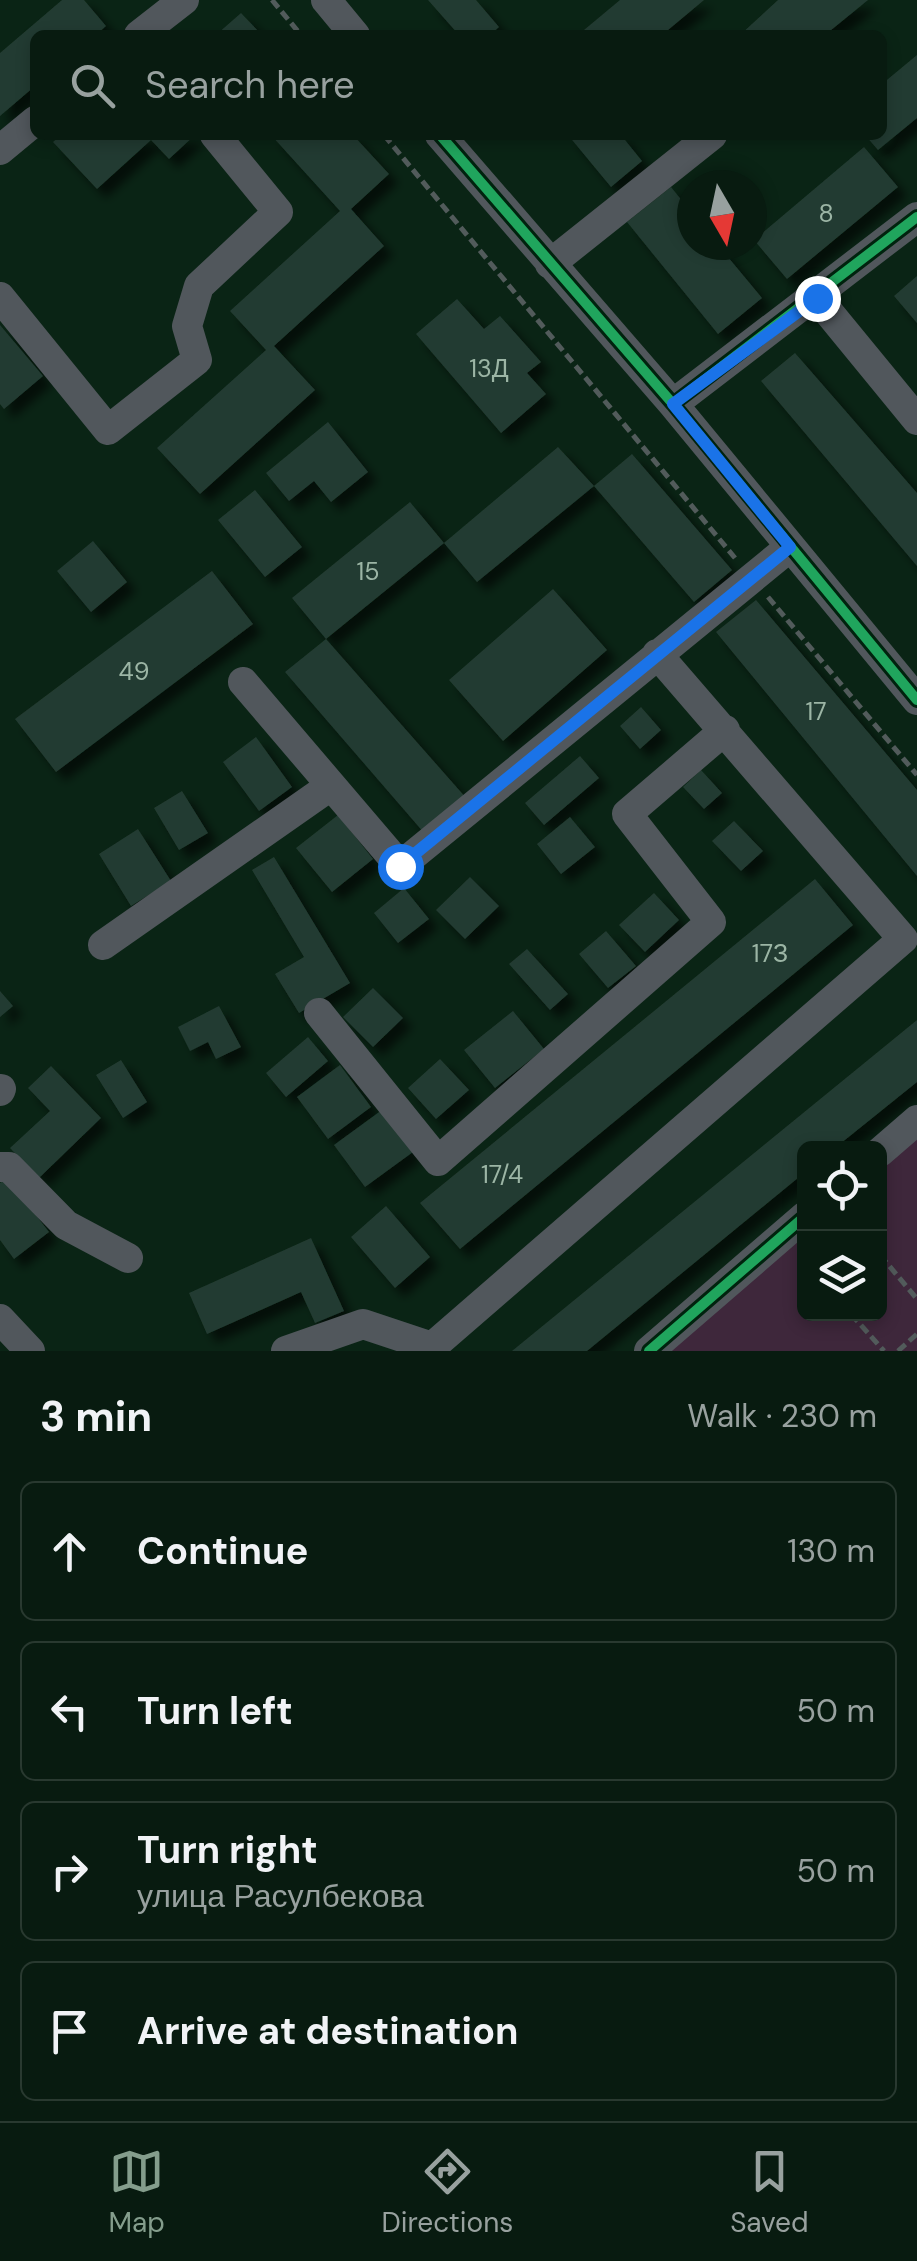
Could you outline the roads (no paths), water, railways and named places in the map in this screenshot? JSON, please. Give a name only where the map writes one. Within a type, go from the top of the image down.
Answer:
[{"type":"street","points":[[145,30],[184,0]]},
{"type":"street","points":[[326,0],[352,30]]},
{"type":"street","points":[[0,150],[30,125]]},
{"type":"street","points":[[0,297],[108,430],[197,360],[187,326],[199,286],[278,212],[220,140]]},
{"type":"street","points":[[444,140],[673,404],[917,700]]},
{"type":"street","points":[[550,264],[706,140]]},
{"type":"street","points":[[673,404],[817,298],[917,217]]},
{"type":"street","points":[[817,298],[917,420]]},
{"type":"street","points":[[244,682],[400,866],[790,547]]},
{"type":"street","points":[[286,1351],[363,1324],[432,1346],[903,939],[657,654]]},
{"type":"street","points":[[319,1012],[438,1161],[712,922],[627,814],[725,730]]},
{"type":"street","points":[[103,945],[330,787]]},
{"type":"street","points":[[887,1146],[917,1120]]},
{"type":"street","points":[[0,1167],[9,1168],[66,1225],[128,1258]]},
{"type":"street","points":[[649,1351],[797,1223]]},
{"type":"street","points":[[0,1319],[30,1351]]}]
